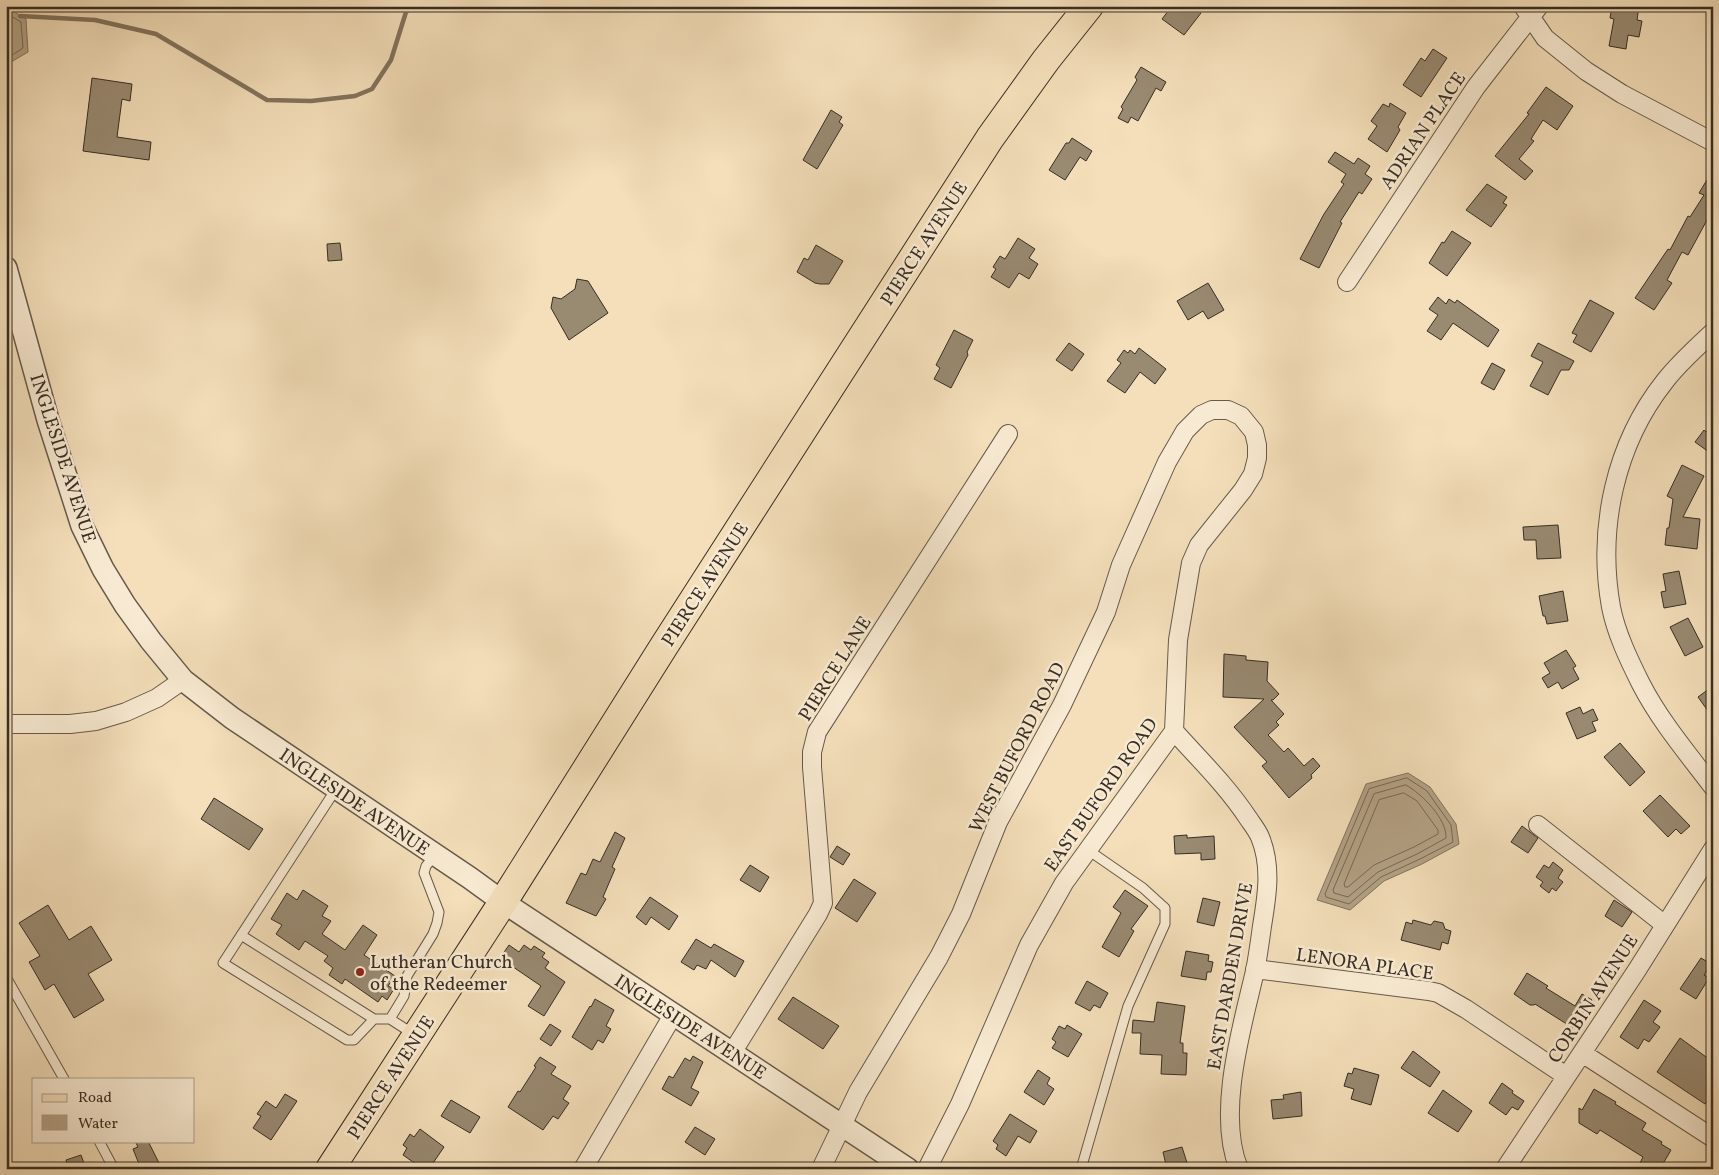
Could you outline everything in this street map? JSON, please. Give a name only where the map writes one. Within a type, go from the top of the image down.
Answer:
[{"type":"main road","name":"PIERCE AVENUE","points":[[330,1169],[503,902],[664,646],[990,138],[1046,60],[1089,6]]},
{"type":"street","points":[[1531,10],[1545,38],[1586,72],[1622,94],[1713,142]]},
{"type":"street","name":"ADRIAN PLACE","points":[[1347,282],[1476,86],[1531,10]]},
{"type":"street","name":"INGLESIDE AVENUE","points":[[6,268],[48,420],[82,526],[103,569],[124,605],[182,680],[232,718],[503,902],[908,1169]]},
{"type":"street","points":[[1713,332],[1679,364],[1638,421],[1625,452],[1611,498],[1606,549],[1612,608],[1623,645],[1648,698],[1713,787]]},
{"type":"street","name":"EAST BUFORD ROAD","points":[[927,1169],[960,1104],[1029,945],[1064,883],[1174,731],[1178,640],[1191,563],[1199,545],[1243,490],[1253,474],[1257,458],[1254,432],[1242,416],[1228,410],[1212,410],[1206,413]]},
{"type":"street","name":"WEST BUFORD ROAD","points":[[821,1169],[858,1092],[938,957],[961,914],[998,822],[1062,705],[1106,612],[1121,565],[1167,462],[1185,431],[1201,415],[1206,413]]},
{"type":"street","name":"PIERCE LANE","points":[[732,1053],[818,914],[823,902],[812,767],[812,752],[817,732],[1008,434]]},
{"type":"street","points":[[6,724],[70,724],[96,720],[126,712],[157,698],[182,680]]},
{"type":"street","name":"EAST DARDEN DRIVE","points":[[1174,731],[1240,805],[1259,836],[1266,859],[1268,886],[1255,969],[1240,1036],[1230,1101],[1229,1119],[1238,1169]]},
{"type":"street","points":[[1538,825],[1665,925]]},
{"type":"street","name":"CORBIN AVENUE","points":[[1505,1169],[1713,849]]},
{"type":"street","name":"LENORA PLACE","points":[[1255,969],[1429,990],[1438,993],[1466,1008],[1566,1076]]},
{"type":"street","points":[[584,1169],[673,1015]]},
{"type":"street","points":[[1582,1053],[1713,1138]]},
{"type":"lane","points":[[337,789],[223,963],[346,1040],[354,1040],[374,1019]]},
{"type":"lane","points":[[1081,1169],[1128,1006],[1165,924],[1165,908],[1143,888],[1088,850]]},
{"type":"lane","points":[[390,1018],[404,996],[407,976],[434,934],[439,912],[424,873],[426,866],[435,855]]},
{"type":"lane","points":[[241,935],[374,1019],[390,1018],[417,1036]]},
{"type":"lane","points":[[6,977],[63,1078]]},
{"type":"lane","points":[[100,1142],[114,1169]]},
{"type":"water","points":[[6,7],[26,19],[28,52],[6,65]]},
{"type":"water","points":[[1408,773],[1430,787],[1456,824],[1459,844],[1422,864],[1384,881],[1350,910],[1317,900],[1366,784]]},
{"type":"building","points":[[1172,6],[1193,6],[1201,13],[1184,35],[1162,19]]},
{"type":"building","points":[[1612,6],[1639,6],[1637,20],[1642,21],[1639,37],[1628,35],[1626,49],[1609,46],[1614,19],[1610,18]]},
{"type":"building","points":[[1433,49],[1447,58],[1421,97],[1403,85],[1421,58],[1425,61]]},
{"type":"building","points":[[1141,67],[1166,82],[1161,91],[1156,88],[1138,121],[1131,117],[1128,123],[1118,118],[1123,109],[1121,107],[1137,80],[1135,77]]},
{"type":"building","points":[[92,78],[132,84],[130,101],[122,99],[117,137],[151,142],[149,160],[83,151]]},
{"type":"building","points":[[1546,87],[1573,106],[1557,130],[1543,120],[1531,139],[1534,141],[1519,159],[1533,171],[1525,180],[1495,156],[1529,114],[1527,113]]},
{"type":"building","points":[[1390,103],[1406,113],[1398,127],[1400,130],[1387,152],[1368,139],[1377,126],[1371,121],[1383,104],[1389,107]]},
{"type":"building","points":[[831,110],[842,117],[839,122],[843,125],[817,169],[803,160]]},
{"type":"building","points":[[1072,138],[1092,151],[1086,161],[1080,157],[1065,180],[1049,170],[1066,143],[1069,143]]},
{"type":"building","points":[[1335,152],[1354,164],[1358,158],[1370,166],[1365,174],[1372,179],[1362,194],[1359,192],[1340,222],[1342,223],[1319,268],[1300,259],[1324,214],[1344,184],[1341,182],[1346,174],[1328,162]]},
{"type":"building","points":[[1713,170],[1713,209],[1688,255],[1682,252],[1667,280],[1672,283],[1654,310],[1635,298],[1668,249],[1670,250],[1688,216],[1690,217],[1704,195],[1699,193]]},
{"type":"building","points":[[1487,184],[1507,197],[1503,203],[1507,205],[1491,227],[1466,210]]},
{"type":"building","points":[[1452,231],[1471,243],[1447,276],[1429,263],[1442,242],[1444,243]]},
{"type":"building","points":[[1018,238],[1035,249],[1029,258],[1038,264],[1029,279],[1019,273],[1009,288],[991,277],[996,269],[993,267],[1000,256],[1005,259]]},
{"type":"building","points":[[340,243],[342,260],[328,261],[327,244]]},
{"type":"building","points":[[816,245],[843,261],[829,284],[815,283],[797,272],[804,258],[808,260]]},
{"type":"building","points":[[577,279],[588,281],[608,313],[569,340],[551,308],[553,297],[561,299],[575,289]]},
{"type":"building","points":[[1208,283],[1224,310],[1208,319],[1203,311],[1188,320],[1177,301]]},
{"type":"building","points":[[1438,297],[1446,304],[1449,299],[1455,303],[1457,300],[1499,330],[1488,347],[1453,323],[1441,340],[1427,331],[1438,315],[1429,309]]},
{"type":"building","points":[[1590,300],[1614,313],[1591,352],[1573,342],[1577,335],[1572,333]]},
{"type":"building","points":[[954,330],[973,340],[967,352],[968,355],[951,388],[934,379],[940,368],[936,365]]},
{"type":"building","points":[[1069,343],[1084,354],[1072,371],[1056,360]]},
{"type":"building","points":[[1538,343],[1574,361],[1569,370],[1561,370],[1548,395],[1530,386],[1543,362],[1531,356]]},
{"type":"building","points":[[1139,348],[1166,369],[1155,384],[1140,372],[1125,393],[1107,381],[1121,363],[1117,360],[1124,350],[1128,353],[1130,350],[1135,354]]},
{"type":"building","points":[[1492,363],[1505,370],[1494,390],[1481,383]]},
{"type":"building","points":[[1713,421],[1713,455],[1695,442],[1704,430],[1706,432]]},
{"type":"building","points":[[1682,465],[1704,476],[1683,517],[1700,519],[1697,549],[1665,545],[1673,499],[1667,496]]},
{"type":"building","points":[[1558,525],[1561,558],[1537,559],[1536,540],[1524,540],[1523,527]]},
{"type":"building","points":[[1679,571],[1686,604],[1664,608],[1661,592],[1666,591],[1663,574]]},
{"type":"building","points":[[1563,591],[1568,621],[1547,624],[1545,616],[1543,616],[1539,596]]},
{"type":"building","points":[[1688,618],[1703,647],[1685,656],[1670,627]]},
{"type":"building","points":[[1566,650],[1576,666],[1573,668],[1579,679],[1562,689],[1558,682],[1548,688],[1542,678],[1550,673],[1544,663]]},
{"type":"building","points":[[1224,654],[1246,656],[1246,660],[1268,662],[1267,681],[1279,694],[1271,700],[1284,714],[1276,722],[1279,725],[1268,735],[1284,752],[1288,748],[1304,766],[1313,758],[1320,766],[1311,775],[1312,778],[1289,798],[1262,766],[1267,762],[1234,727],[1264,699],[1223,697]]},
{"type":"building","points":[[1713,686],[1713,718],[1698,697]]},
{"type":"building","points":[[1580,707],[1583,714],[1593,709],[1598,720],[1592,722],[1596,731],[1577,739],[1566,713]]},
{"type":"building","points":[[1620,743],[1645,772],[1630,786],[1604,757]]},
{"type":"building","points":[[1660,795],[1690,826],[1681,834],[1676,829],[1668,837],[1643,811]]},
{"type":"building","points":[[214,798],[263,829],[249,850],[201,819]]},
{"type":"building","points":[[1522,826],[1538,838],[1528,853],[1511,842]]},
{"type":"building","points":[[615,832],[625,838],[612,867],[615,869],[603,897],[606,899],[596,916],[566,903],[581,873],[586,875],[593,859],[600,862]]},
{"type":"building","points":[[1187,835],[1187,838],[1214,836],[1215,859],[1201,860],[1201,853],[1175,854],[1174,836]]},
{"type":"building","points":[[837,846],[850,854],[843,865],[830,857]]},
{"type":"building","points":[[1553,862],[1563,870],[1558,878],[1563,882],[1556,891],[1552,888],[1549,893],[1540,886],[1543,882],[1536,877],[1544,865],[1549,868]]},
{"type":"building","points":[[750,865],[769,877],[760,892],[740,880]]},
{"type":"building","points":[[854,879],[876,893],[857,922],[835,908]]},
{"type":"building","points":[[303,890],[328,906],[322,916],[331,921],[322,934],[345,950],[363,925],[377,935],[364,955],[395,976],[388,986],[394,989],[387,1000],[382,996],[378,1002],[345,979],[342,984],[329,975],[333,968],[324,961],[328,956],[305,941],[299,950],[276,934],[282,925],[271,919],[287,893],[297,900]]},
{"type":"building","points":[[1125,890],[1148,906],[1131,929],[1134,931],[1119,957],[1102,947],[1121,913],[1113,907]]},
{"type":"building","points":[[650,897],[678,916],[669,930],[651,917],[646,925],[636,917]]},
{"type":"building","points":[[1203,898],[1220,902],[1214,926],[1197,922]]},
{"type":"building","points":[[1614,900],[1632,912],[1622,927],[1605,916]]},
{"type":"building","points":[[48,905],[69,940],[91,926],[112,960],[88,974],[104,1000],[74,1018],[54,984],[45,990],[29,962],[40,956],[19,923]]},
{"type":"building","points":[[1413,920],[1431,925],[1434,921],[1443,923],[1445,929],[1451,931],[1448,944],[1442,942],[1440,950],[1401,940],[1406,922],[1412,924]]},
{"type":"building","points":[[696,939],[711,948],[714,944],[744,961],[735,977],[711,960],[706,969],[697,965],[694,970],[681,962]]},
{"type":"building","points":[[509,945],[519,952],[524,945],[531,950],[534,946],[545,953],[542,957],[549,962],[545,968],[565,982],[544,1016],[528,1006],[541,986],[500,958]]},
{"type":"building","points":[[1186,951],[1209,955],[1208,961],[1213,962],[1211,972],[1207,972],[1206,980],[1181,976]]},
{"type":"building","points":[[1701,958],[1711,964],[1704,975],[1709,978],[1696,999],[1680,989]]},
{"type":"building","points":[[1527,973],[1548,986],[1546,988],[1575,1006],[1582,994],[1592,1000],[1573,1028],[1535,1004],[1530,1005],[1514,994]]},
{"type":"building","points":[[1087,981],[1108,993],[1100,1008],[1094,1005],[1090,1011],[1075,1003]]},
{"type":"building","points":[[793,997],[839,1026],[823,1049],[778,1019]]},
{"type":"building","points":[[595,999],[614,1010],[606,1026],[611,1029],[603,1043],[598,1040],[592,1050],[572,1037]]},
{"type":"building","points":[[1644,1000],[1661,1011],[1653,1022],[1660,1027],[1649,1042],[1644,1039],[1638,1049],[1620,1037]]},
{"type":"building","points":[[1157,1002],[1185,1006],[1180,1043],[1183,1043],[1183,1053],[1187,1053],[1186,1075],[1161,1074],[1162,1055],[1140,1054],[1141,1033],[1132,1033],[1133,1020],[1154,1022]]},
{"type":"building","points":[[550,1024],[561,1031],[551,1046],[540,1039]]},
{"type":"building","points":[[1067,1025],[1082,1034],[1068,1057],[1052,1048],[1056,1042],[1052,1039],[1059,1026],[1065,1029]]},
{"type":"building","points":[[1680,1038],[1713,1062],[1713,1093],[1705,1104],[1657,1072]]},
{"type":"building","points":[[1413,1051],[1440,1072],[1430,1087],[1401,1068]]},
{"type":"building","points":[[693,1056],[703,1062],[691,1088],[699,1092],[691,1106],[662,1089],[669,1076],[673,1078],[685,1058],[690,1061]]},
{"type":"building","points":[[540,1057],[556,1067],[551,1074],[571,1086],[563,1099],[569,1103],[558,1119],[553,1116],[543,1130],[508,1107],[536,1067],[534,1066]]},
{"type":"building","points":[[1354,1068],[1379,1075],[1371,1105],[1351,1099],[1354,1089],[1344,1086],[1348,1073],[1352,1074]]},
{"type":"building","points":[[1038,1070],[1050,1078],[1047,1084],[1054,1089],[1044,1105],[1024,1092]]},
{"type":"building","points":[[1502,1083],[1524,1101],[1518,1110],[1512,1107],[1506,1115],[1489,1103]]},
{"type":"building","points":[[1594,1089],[1646,1123],[1642,1130],[1671,1150],[1660,1169],[1650,1169],[1640,1163],[1643,1157],[1600,1130],[1597,1134],[1579,1123],[1579,1108],[1582,1110]]},
{"type":"building","points":[[1443,1090],[1472,1111],[1458,1132],[1428,1113]]},
{"type":"building","points":[[1301,1092],[1302,1116],[1273,1119],[1271,1100],[1284,1099],[1283,1095]]},
{"type":"building","points":[[285,1094],[297,1101],[271,1140],[253,1128],[261,1116],[257,1114],[266,1101],[276,1108]]},
{"type":"building","points":[[451,1100],[480,1117],[470,1133],[441,1116]]},
{"type":"building","points":[[1010,1114],[1037,1131],[1030,1143],[1018,1136],[1006,1156],[996,1149],[998,1145],[993,1141]]},
{"type":"building","points":[[695,1127],[715,1139],[705,1155],[685,1142]]},
{"type":"building","points":[[420,1129],[444,1147],[429,1169],[423,1169],[403,1155],[407,1148],[403,1145],[410,1134],[414,1137]]},
{"type":"building","points":[[136,1142],[148,1142],[162,1169],[141,1169],[133,1149],[138,1147]]},
{"type":"building","points":[[1182,1147],[1189,1169],[1167,1169],[1163,1152]]},
{"type":"building","points":[[81,1155],[86,1169],[69,1169],[66,1160]]},
{"type":"waterway","points":[[20,16],[95,20],[156,34],[267,100],[311,101],[355,96],[372,89],[391,60],[406,12],[414,6]]},
{"type":"place","name":"Lutheran Church of the Redeemer","points":[[360,972]]}]
